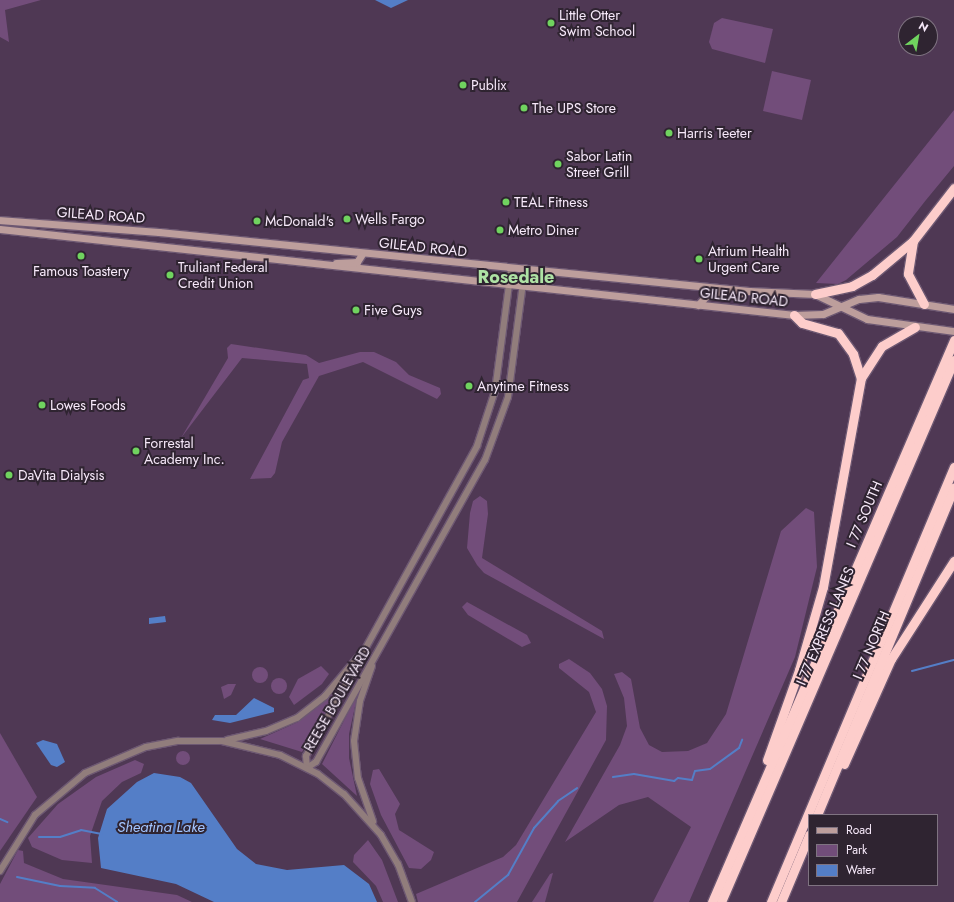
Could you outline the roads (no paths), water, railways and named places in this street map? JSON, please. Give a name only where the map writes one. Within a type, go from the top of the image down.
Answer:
[{"type":"highway","points":[[815,294],[858,284],[913,241],[954,188]]},
{"type":"highway","points":[[913,241],[908,274],[924,304]]},
{"type":"highway","points":[[794,315],[802,323],[838,333],[852,354],[861,378]]},
{"type":"highway","points":[[712,902],[733,853],[816,614],[861,378],[882,346],[916,327]]},
{"type":"highway","name":"I 77 SOUTH","points":[[733,853],[954,340]]},
{"type":"highway","name":"I 77 EXPRESS LANES","points":[[721,902],[954,360]]},
{"type":"highway","points":[[771,902],[954,467]]},
{"type":"highway","name":"I 77 NORTH","points":[[817,814],[954,487]]},
{"type":"highway","points":[[821,806],[834,787],[891,659],[954,561]]},
{"type":"highway","points":[[781,902],[808,837]]},
{"type":"main road","name":"GILEAD ROAD","points":[[0,220],[511,269],[525,268],[750,291],[815,294],[867,319],[916,327],[954,331]]},
{"type":"main road","name":"GILEAD ROAD","points":[[0,229],[794,315],[823,314],[866,298],[924,304],[954,309]]},
{"type":"main road","points":[[304,263],[354,263],[362,254]]},
{"type":"main road","points":[[698,305],[706,296],[726,297],[750,291]]},
{"type":"street","name":"REESE BOULEVARD","points":[[511,269],[495,391],[483,432],[306,756],[307,768],[316,762],[375,659],[495,438],[508,397],[524,286],[525,268]]},
{"type":"street","points":[[222,741],[275,728],[310,708],[339,682],[370,641]]},
{"type":"street","points":[[375,659],[360,702],[354,741],[358,778],[375,826],[398,864],[412,902]]},
{"type":"street","points":[[0,871],[35,815],[85,772],[146,747],[178,741],[222,741],[270,751],[307,768],[344,794],[375,826]]},
{"type":"water","points":[[375,0],[408,0],[391,8]]},
{"type":"water","points":[[165,616],[166,622],[149,624],[149,618]]},
{"type":"water","points":[[254,698],[274,708],[274,712],[230,723],[212,720],[215,715],[236,715]]},
{"type":"water","points":[[43,740],[57,744],[65,762],[57,767],[51,765],[36,743]]},
{"type":"water","name":"Sheatina Lake","points":[[154,773],[180,777],[191,783],[237,849],[256,864],[287,870],[344,865],[369,884],[377,902],[214,902],[176,884],[101,868],[98,838],[107,809],[137,782]]},
{"type":"waterway","points":[[912,671],[954,660]]},
{"type":"waterway","points":[[613,777],[634,774],[674,781],[678,778],[692,780],[695,771],[710,769],[739,748],[742,740]]},
{"type":"waterway","points":[[475,902],[508,875],[534,828],[558,801],[577,788]]},
{"type":"waterway","points":[[0,819],[7,822]]},
{"type":"waterway","points":[[39,837],[60,837],[81,830],[102,834]]},
{"type":"waterway","points":[[17,877],[60,886],[95,888],[117,902]]},
{"type":"place","name":"Little Otter Swim School","points":[[551,23]]},
{"type":"place","name":"Publix","points":[[463,85]]},
{"type":"place","name":"The UPS Store","points":[[524,108]]},
{"type":"place","name":"Harris Teeter","points":[[669,133]]},
{"type":"place","name":"Sabor Latin Street Grill","points":[[558,164]]},
{"type":"place","name":"TEAL Fitness","points":[[506,202]]},
{"type":"place","name":"Wells Fargo","points":[[347,219]]},
{"type":"place","name":"McDonald's","points":[[257,221]]},
{"type":"place","name":"Metro Diner","points":[[500,230]]},
{"type":"place","name":"Famous Toastery","points":[[81,256]]},
{"type":"place","name":"Atrium Health Urgent Care","points":[[699,259]]},
{"type":"place","name":"Truliant Federal Credit Union","points":[[170,275]]},
{"type":"place","name":"Five Guys","points":[[356,310]]},
{"type":"place","name":"Anytime Fitness","points":[[469,386]]},
{"type":"place","name":"Lowes Foods","points":[[42,405]]},
{"type":"place","name":"Forrestal Academy Inc.","points":[[136,451]]},
{"type":"place","name":"DaVita Dialysis","points":[[9,475]]},
{"type":"district","name":"Rosedale","points":[[516,277]]}]
